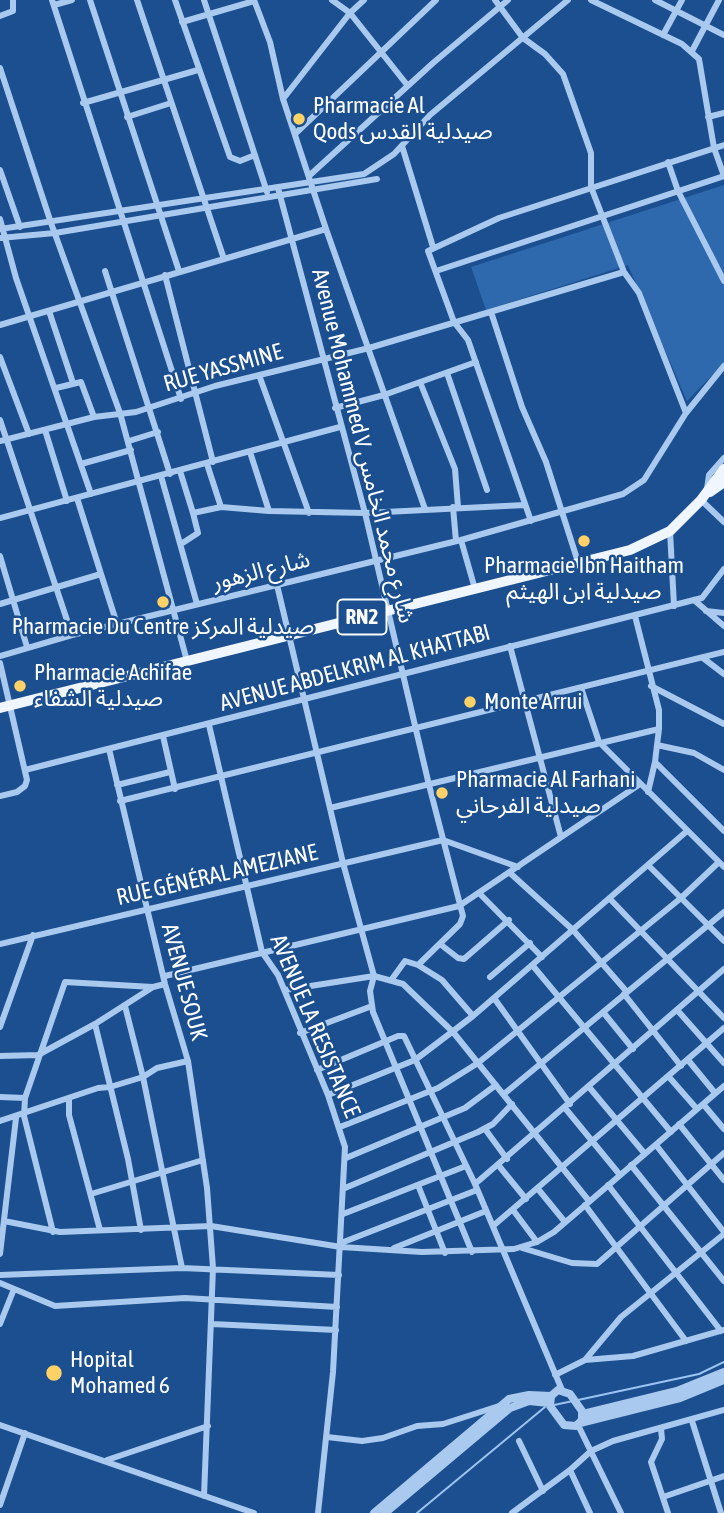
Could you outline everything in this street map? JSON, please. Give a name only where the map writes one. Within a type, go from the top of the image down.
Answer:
[{"type":"main road","name":"RN2","points":[[704,497],[724,469]]},
{"type":"main road","name":"RN2","points":[[5,707],[646,544],[670,531],[704,497],[724,482]]},
{"type":"street","points":[[0,16],[13,11],[13,0]]},
{"type":"street","points":[[72,0],[53,3],[83,103],[181,400]]},
{"type":"street","points":[[90,0],[118,93],[179,271]]},
{"type":"street","points":[[137,0],[223,259]]},
{"type":"street","points":[[175,0],[230,157],[240,161],[256,155]]},
{"type":"street","points":[[204,0],[268,197]]},
{"type":"street","points":[[182,22],[254,0],[270,42],[283,99],[326,229],[425,509]]},
{"type":"street","points":[[332,0],[341,3],[350,13],[380,55],[408,86]]},
{"type":"street","points":[[283,99],[350,13],[364,0]]},
{"type":"street","points":[[296,133],[436,0]]},
{"type":"street","points":[[495,0],[523,38],[557,65],[569,86],[591,153],[591,187],[601,216],[624,272],[639,293],[687,413]]},
{"type":"street","points":[[312,182],[408,86],[508,0]]},
{"type":"street","points":[[2,229],[364,174],[385,162],[430,115],[568,0]]},
{"type":"street","points":[[436,271],[724,176],[714,148],[699,59],[692,51],[663,35],[591,0]]},
{"type":"street","points":[[655,0],[724,35]]},
{"type":"street","points":[[663,35],[682,0]]},
{"type":"street","points":[[692,51],[719,0]]},
{"type":"street","points":[[0,68],[51,223],[129,441],[187,660]]},
{"type":"street","points":[[83,103],[198,70]]},
{"type":"street","points":[[127,117],[171,103]]},
{"type":"street","points":[[708,117],[724,113]]},
{"type":"street","points":[[531,521],[465,333],[454,322],[428,251],[455,240],[471,229],[724,145]]},
{"type":"street","points":[[402,146],[433,247]]},
{"type":"street","points":[[668,162],[678,191],[724,281]]},
{"type":"street","points":[[0,170],[20,227]]},
{"type":"street","points":[[3,237],[55,233],[205,206],[279,196],[312,182],[377,179]]},
{"type":"street","name":"Avenue Mohammed V شارع محمد الخامس","points":[[278,188],[321,359],[365,513],[459,906]]},
{"type":"street","points":[[0,219],[3,237],[29,317],[69,424],[91,494]]},
{"type":"street","points":[[0,325],[326,229]]},
{"type":"street","points":[[104,271],[170,474]]},
{"type":"street","name":"RUE YASSMINE","points":[[3,440],[94,417],[181,400],[260,375],[369,348],[624,272]]},
{"type":"street","points":[[165,275],[221,508]]},
{"type":"street","points":[[49,311],[72,383]]},
{"type":"street","points":[[491,312],[522,407],[546,462],[578,562]]},
{"type":"street","points":[[0,357],[29,433]]},
{"type":"street","points":[[335,408],[384,395],[476,362]]},
{"type":"street","name":"شارع الزهور","points":[[0,656],[72,635],[531,521],[634,488],[657,463],[687,413],[724,366]]},
{"type":"street","points":[[447,373],[487,490]]},
{"type":"street","points":[[260,375],[309,513]]},
{"type":"street","points":[[420,382],[455,470],[458,540],[475,589]]},
{"type":"street","points":[[56,387],[72,383],[83,384],[94,417]]},
{"type":"street","points":[[0,420],[3,440],[32,510],[72,635]]},
{"type":"street","points":[[0,518],[340,427]]},
{"type":"street","points":[[45,429],[67,501]]},
{"type":"street","points":[[129,441],[158,432]]},
{"type":"street","points":[[81,464],[131,450]]},
{"type":"street","points":[[250,452],[269,511]]},
{"type":"street","points":[[724,458],[709,475],[704,497],[724,522]]},
{"type":"street","points":[[180,471],[198,533],[181,544]]},
{"type":"street","points":[[161,476],[197,604]]},
{"type":"street","points":[[76,498],[117,624]]},
{"type":"street","points":[[193,513],[221,508],[365,513],[525,505]]},
{"type":"street","points":[[670,531],[674,606]]},
{"type":"street","points":[[0,556],[16,600],[27,647]]},
{"type":"street","name":"AVENUE ABDELKRIM AL KHATTABI","points":[[25,770],[702,598],[724,569]]},
{"type":"street","points":[[0,604],[101,574]]},
{"type":"street","points":[[277,585],[291,634],[343,863],[374,976],[370,991],[372,1006],[472,1252]]},
{"type":"street","points":[[694,600],[724,626]]},
{"type":"street","points":[[704,611],[724,613]]},
{"type":"street","points":[[635,616],[646,670],[659,710],[655,762],[648,792]]},
{"type":"street","points":[[510,646],[561,837]]},
{"type":"street","points":[[120,801],[220,779],[523,700],[724,652]]},
{"type":"street","points":[[703,657],[724,674]]},
{"type":"street","points":[[0,663],[5,707],[25,770],[25,786],[17,792],[0,796]]},
{"type":"street","points":[[651,686],[724,724]]},
{"type":"street","points":[[340,1127],[430,1091],[478,1063],[721,865],[599,742],[581,688]]},
{"type":"street","name":"AVENUE LA RESISTANCE","points":[[209,724],[262,952],[275,968],[328,1095],[340,1127],[346,1158],[336,1330],[318,1513]]},
{"type":"street","points":[[330,808],[659,729]]},
{"type":"street","points":[[163,736],[175,789]]},
{"type":"street","points":[[657,745],[694,753],[724,770]]},
{"type":"street","name":"AVENUE SOUK","points":[[109,749],[146,911],[188,1061],[203,1160],[213,1268],[204,1496]]},
{"type":"street","points":[[655,762],[724,831]]},
{"type":"street","points":[[117,785],[170,772]]},
{"type":"street","points":[[0,1056],[38,1055],[95,1024],[165,980],[262,952],[459,906],[640,784]]},
{"type":"street","points":[[328,1095],[415,1060],[533,966],[687,831]]},
{"type":"street","points":[[443,840],[518,867]]},
{"type":"street","name":"RUE GÉNÉRAL AMEZIANE","points":[[0,944],[443,840]]},
{"type":"street","points":[[649,866],[724,941]]},
{"type":"street","points":[[510,873],[573,930],[681,1066]]},
{"type":"street","points":[[480,894],[509,920],[542,957]]},
{"type":"street","points":[[611,900],[724,1018]]},
{"type":"street","points":[[418,965],[462,921],[459,906]]},
{"type":"street","points":[[504,1094],[724,912]]},
{"type":"street","points":[[440,944],[458,958],[464,959],[509,920]]},
{"type":"street","points":[[0,1027],[33,935]]},
{"type":"street","points":[[489,977],[530,943]]},
{"type":"street","points":[[392,979],[405,961],[418,965],[442,980],[473,1016]]},
{"type":"street","points":[[533,966],[671,1132]]},
{"type":"street","points":[[341,1245],[476,1187],[724,969]]},
{"type":"street","points":[[285,990],[374,976],[403,984],[453,1032],[562,1167],[686,1341]]},
{"type":"street","points":[[0,1254],[4,1221],[2,1198],[20,1117],[38,1055],[65,982],[153,987]]},
{"type":"street","points":[[494,998],[593,1143],[620,1175]]},
{"type":"street","points":[[125,1006],[143,1077],[181,1268]]},
{"type":"street","points":[[300,1033],[372,1006]]},
{"type":"street","points":[[678,1011],[724,1063]]},
{"type":"street","points":[[603,1012],[633,1049]]},
{"type":"street","points":[[95,1024],[133,1182],[141,1230]]},
{"type":"street","points":[[493,1226],[724,1028]]},
{"type":"street","points":[[317,1070],[403,1035],[476,1187],[555,1375],[562,1390],[570,1394],[591,1451],[621,1513]]},
{"type":"street","points":[[688,1060],[715,1093]]},
{"type":"street","points":[[0,1121],[20,1117],[98,1088],[143,1077],[157,1068],[188,1061]]},
{"type":"street","points":[[669,1077],[724,1129]]},
{"type":"street","points":[[346,1158],[443,1118],[477,1101],[496,1085]]},
{"type":"street","points":[[4,1221],[53,1232],[211,1226],[341,1245],[445,1253],[522,1248],[537,1242],[565,1222],[724,1086]]},
{"type":"street","points":[[589,1087],[645,1154]]},
{"type":"street","points":[[0,1097],[25,1098]]},
{"type":"street","points":[[69,1098],[69,1115],[100,1230]]},
{"type":"street","points":[[345,1188],[455,1144],[485,1129],[512,1104]]},
{"type":"street","points":[[20,1117],[53,1232]]},
{"type":"street","points":[[679,1124],[724,1180]]},
{"type":"street","points":[[485,1129],[507,1159]]},
{"type":"street","points":[[555,1375],[584,1360],[621,1317],[724,1233],[656,1145]]},
{"type":"street","points":[[522,1248],[583,1266],[597,1265],[666,1207],[724,1153]]},
{"type":"street","points":[[91,1194],[203,1160]]},
{"type":"street","points":[[0,1166],[10,1164]]},
{"type":"street","points":[[631,1165],[724,1280]]},
{"type":"street","points":[[343,1214],[466,1166]]},
{"type":"street","points":[[499,1166],[526,1199]]},
{"type":"street","points":[[418,1185],[445,1253]]},
{"type":"street","points":[[584,1360],[633,1356],[723,1331],[608,1185]]},
{"type":"street","points":[[538,1189],[565,1222]]},
{"type":"street","points":[[513,1210],[537,1242]]},
{"type":"street","points":[[390,1250],[486,1212]]},
{"type":"street","points":[[0,1275],[213,1268],[339,1275]]},
{"type":"street","points":[[0,1283],[55,1306],[150,1299],[337,1307]]},
{"type":"street","points":[[0,1324],[14,1289]]},
{"type":"street","points":[[212,1324],[336,1330]]},
{"type":"street","points":[[580,1421],[677,1391],[724,1372]]},
{"type":"street","points":[[550,1399],[564,1425],[673,1400],[724,1380]]},
{"type":"street","points":[[385,1513],[510,1408],[529,1401],[550,1399],[562,1390]]},
{"type":"street","points":[[327,1437],[354,1441],[383,1438],[414,1427],[443,1424],[501,1405],[519,1395],[550,1399]]},
{"type":"street","points":[[374,1513],[501,1405]]},
{"type":"street","points":[[512,1513],[524,1509],[591,1451],[613,1441],[724,1410]]},
{"type":"street","points":[[692,1421],[721,1513]]},
{"type":"street","points":[[0,1425],[254,1513]]},
{"type":"street","points":[[106,1461],[208,1426]]},
{"type":"street","points":[[661,1429],[662,1439],[651,1462],[668,1513]]},
{"type":"street","points":[[0,1505],[25,1433]]},
{"type":"street","points":[[519,1441],[543,1491]]},
{"type":"street","points":[[570,1470],[590,1513]]},
{"type":"street","points":[[663,1497],[724,1476]]},
{"type":"shaded area","points":[[724,185],[724,363],[687,401],[628,265],[486,310],[471,267]]},
{"type":"waterway","points":[[578,1400],[699,1374],[724,1362]]},
{"type":"waterway","points":[[554,1405],[573,1401]]},
{"type":"waterway","points":[[417,1513],[545,1407]]},
{"type":"place","name":"Pharmacie Al Qods صيدلية القدس","points":[[299,119]]},
{"type":"place","name":"Pharmacie Ibn Haitham صيدلية ابن الهيثم","points":[[584,541]]},
{"type":"place","name":"Pharmacie Du Centre صيدلية المركز","points":[[163,602]]},
{"type":"place","name":"Pharmacie Achifae صيدلية الشفاء","points":[[20,686]]},
{"type":"place","name":"Monte Arrui","points":[[470,702]]},
{"type":"place","name":"Pharmacie Al Farhani صيدلية الفرحاني","points":[[442,793]]},
{"type":"place","name":"Hopital Mohamed 6","points":[[54,1373]]}]
